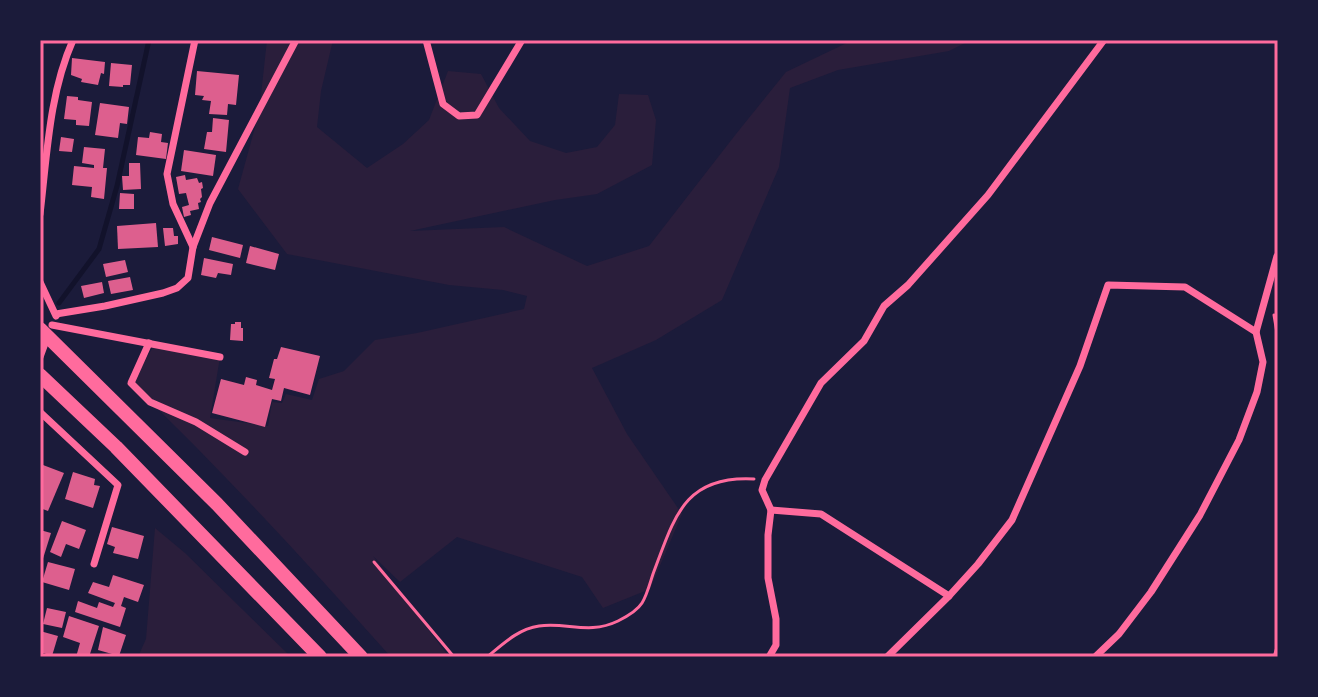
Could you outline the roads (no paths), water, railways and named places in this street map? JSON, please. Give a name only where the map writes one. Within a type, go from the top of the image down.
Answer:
[{"type":"highway","points":[[46,327],[361,657]]},
{"type":"highway","points":[[40,375],[116,447],[320,657]]},
{"type":"street","points":[[40,214],[55,97],[63,62],[73,40]]},
{"type":"street","points":[[193,247],[173,204],[167,174],[195,40]]},
{"type":"street","points":[[40,357],[46,327],[56,314],[163,293],[177,288],[188,278],[193,247],[210,203],[296,40]]},
{"type":"street","points":[[426,40],[443,104],[459,116],[477,115],[522,40]]},
{"type":"street","points":[[769,657],[776,645],[776,619],[768,578],[771,510],[762,490],[765,480],[821,383],[864,341],[884,306],[908,285],[988,195],[1104,40]]},
{"type":"street","points":[[1095,657],[1119,634],[1151,592],[1200,515],[1239,440],[1257,392],[1263,362],[1256,332],[1277,256]]},
{"type":"street","points":[[40,282],[56,314]]},
{"type":"street","points":[[887,657],[949,596],[1012,520],[1080,366],[1108,285],[1185,287],[1256,332]]},
{"type":"street","points":[[46,327],[220,357]]},
{"type":"street","points":[[149,343],[131,383],[150,402],[196,422],[245,452]]},
{"type":"street","points":[[40,412],[118,485],[94,564]]},
{"type":"street","points":[[771,510],[821,514],[949,596]]},
{"type":"waterway","points":[[59,303],[99,249],[117,186],[149,40]]}]
